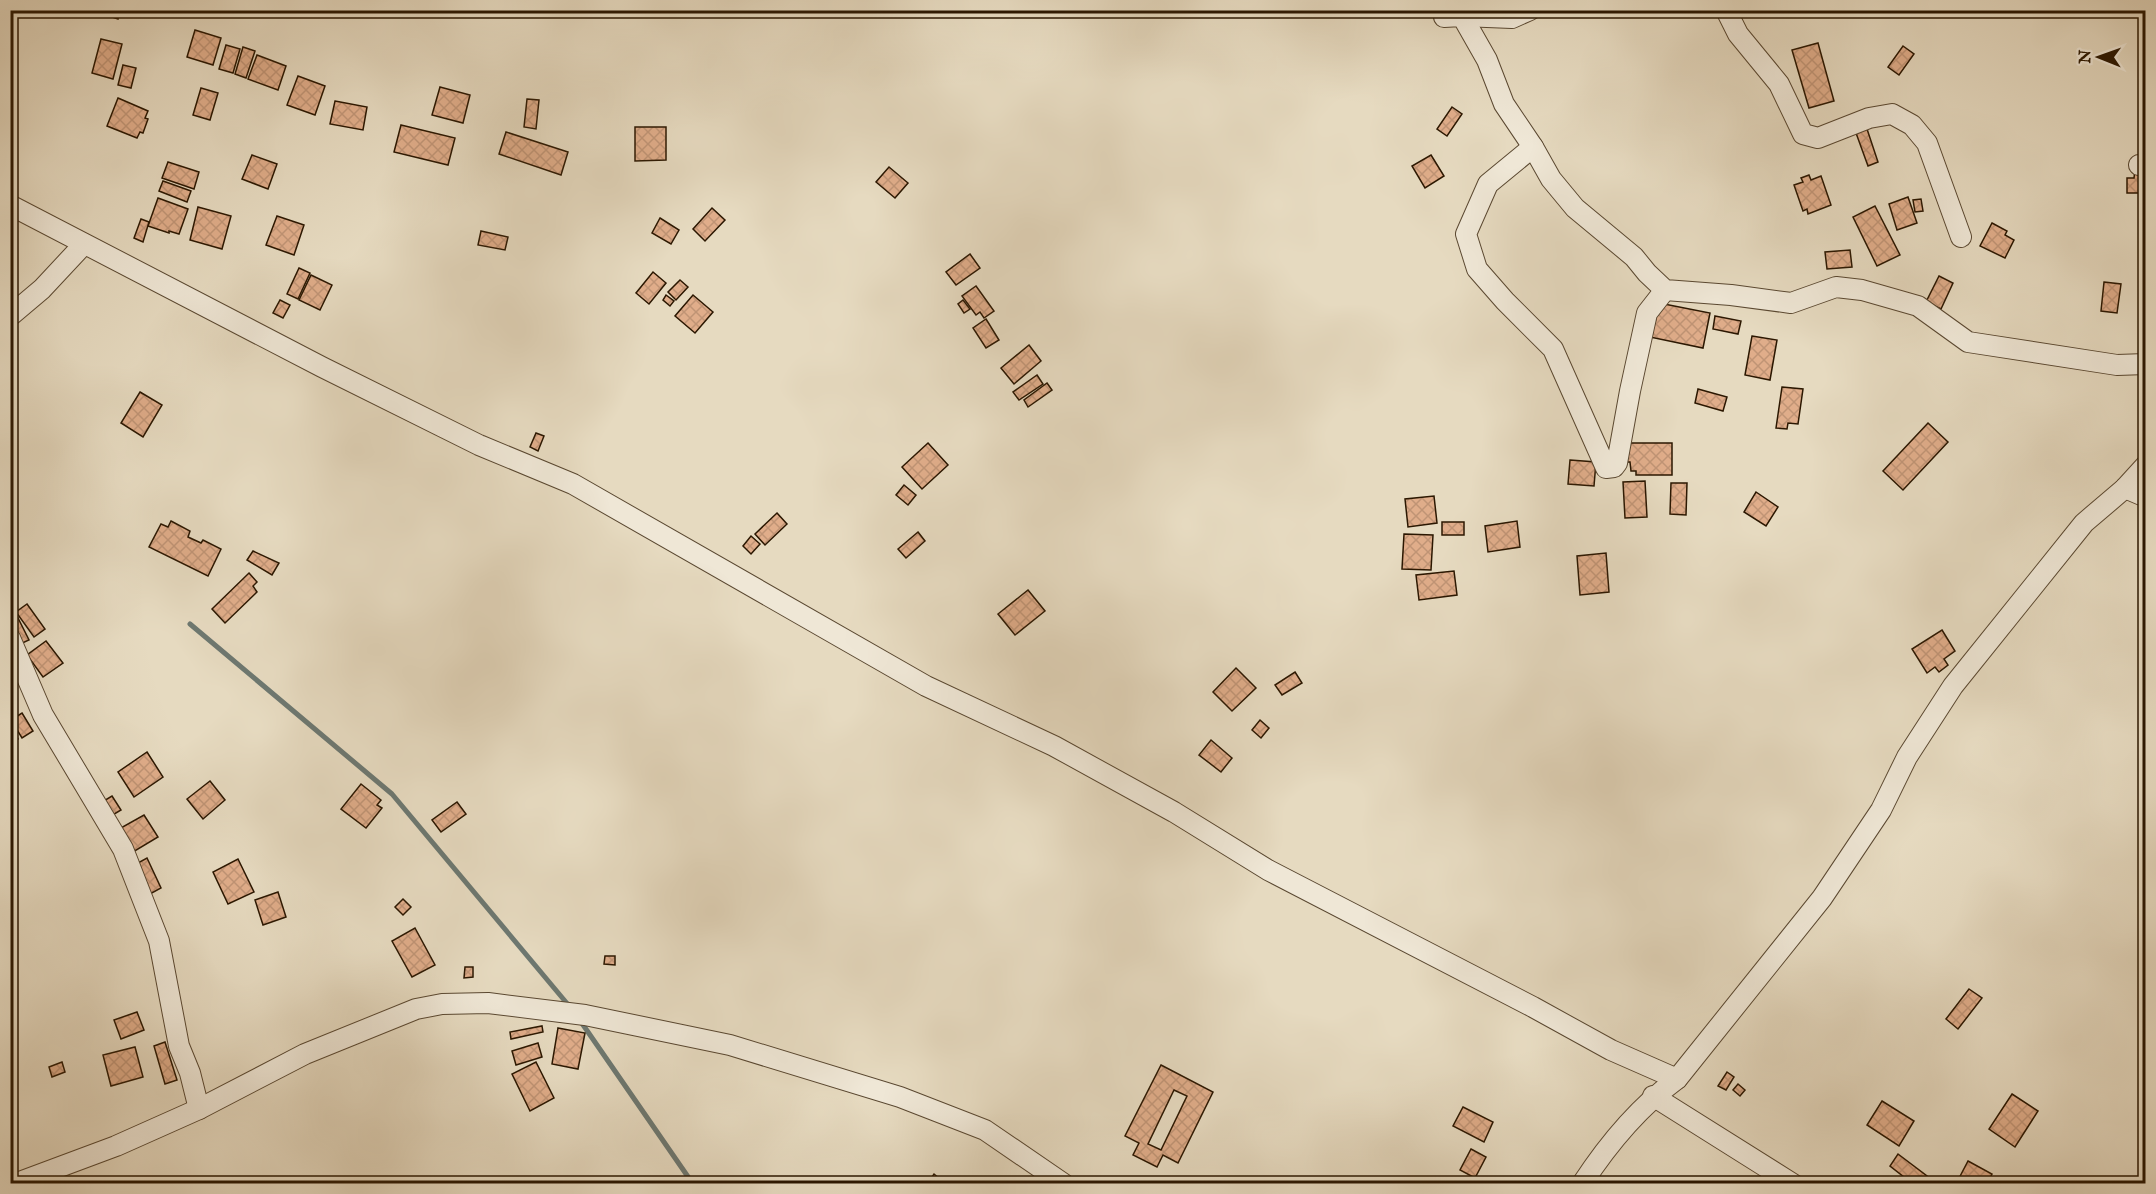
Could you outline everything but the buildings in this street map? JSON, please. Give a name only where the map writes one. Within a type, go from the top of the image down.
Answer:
[{"type":"street","points":[[1530,10],[1512,18],[1453,16],[1487,60],[1504,104],[1551,178],[1575,208],[1634,256],[1647,273],[1665,290],[1731,294],[1791,303],[1836,287],[1862,290],[1918,306],[1968,342],[2117,364],[2145,364]]},
{"type":"street","points":[[1726,10],[1738,34],[1779,84],[1803,134],[1818,138],[1869,118],[1892,114],[1912,125],[1927,143],[1961,237]]},
{"type":"street","points":[[1533,147],[1488,184],[1466,234],[1477,269],[1553,349],[1606,468],[1614,467],[1617,463],[1647,313],[1665,290]]},
{"type":"street","points":[[10,205],[479,445],[573,484],[926,686],[1054,746],[1174,812],[1268,870],[1611,1050],[1677,1079]]},
{"type":"street","points":[[10,315],[42,290],[84,244]]},
{"type":"street","points":[[1582,1184],[1600,1155],[1653,1096],[1677,1079],[1822,898],[1881,810],[1907,757],[1953,686],[2084,523],[2125,488],[2145,465]]},
{"type":"street","points":[[2125,488],[2145,497]]},
{"type":"street","points":[[10,638],[43,715],[123,849],[159,941],[179,1046],[190,1073],[200,1109]]},
{"type":"street","points":[[14,1184],[117,1146],[200,1109],[305,1054],[416,1009],[442,1004],[506,1004],[585,1015],[730,1045],[900,1096],[986,1130],[1064,1184]]},
{"type":"street","points":[[1653,1096],[1793,1184]]},
{"type":"waterway","points":[[190,624],[392,794],[570,1007]]},
{"type":"waterway","points":[[579,1019],[693,1184]]}]
